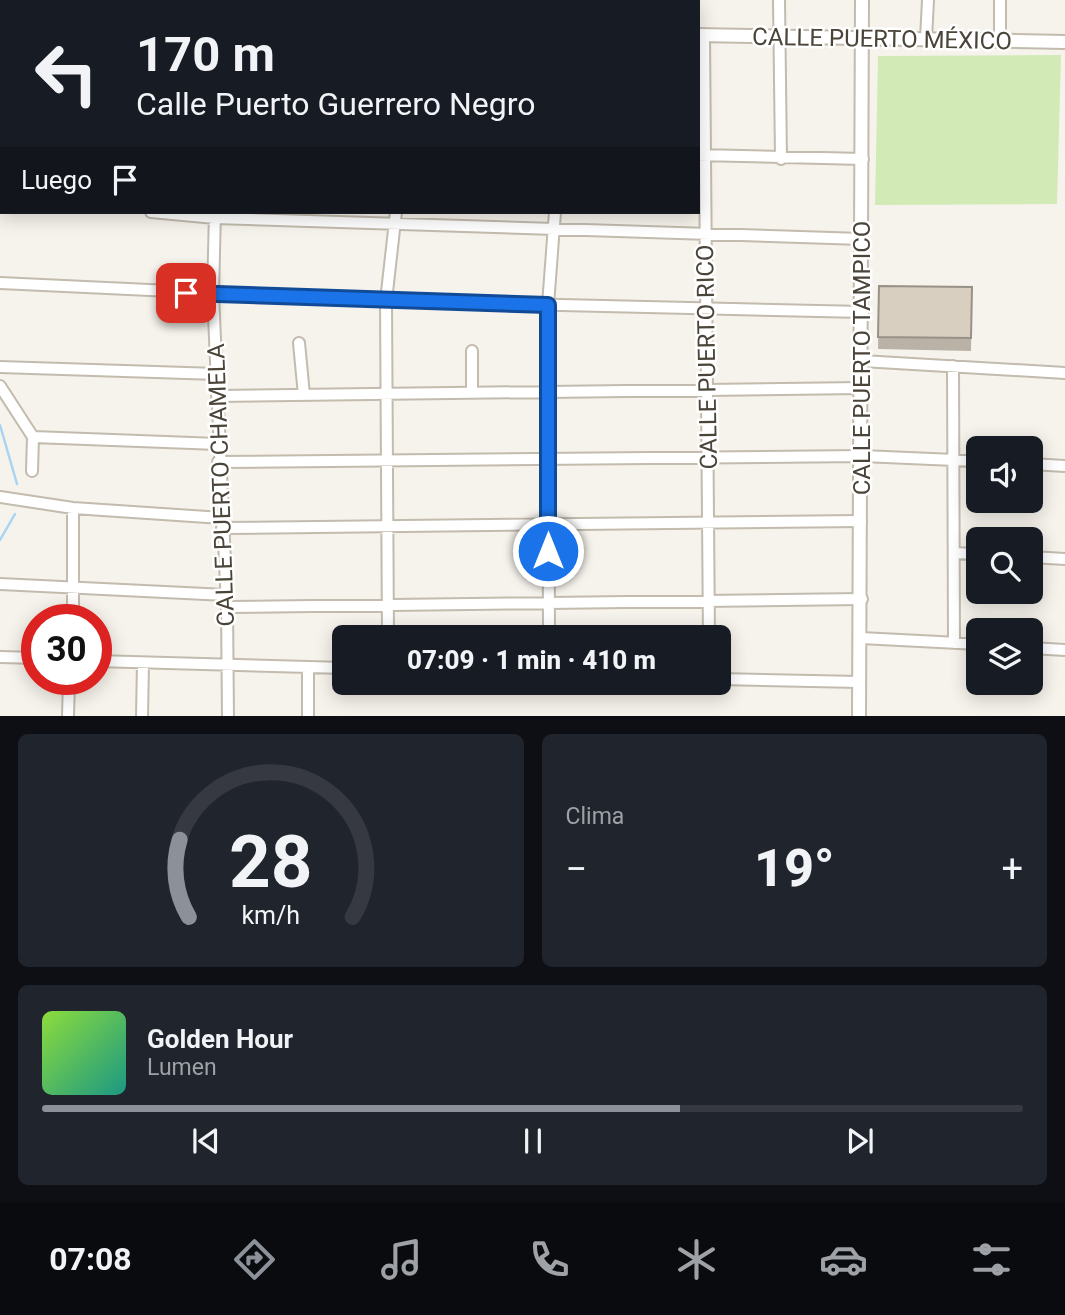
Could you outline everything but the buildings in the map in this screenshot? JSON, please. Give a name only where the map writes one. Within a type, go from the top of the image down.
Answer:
[{"type":"street","points":[[779,0],[781,159]]},
{"type":"street","name":"CALLE PUERTO TAMPICO","points":[[859,716],[862,599],[862,0]]},
{"type":"street","points":[[926,39],[928,0]]},
{"type":"street","points":[[1000,0],[1000,41]]},
{"type":"street","name":"CALLE PUERTO MÉXICO","points":[[701,35],[1065,42]]},
{"type":"street","name":"CALLE PUERTO RICO","points":[[701,35],[709,625]]},
{"type":"street","points":[[701,156],[863,159]]},
{"type":"street","points":[[194,214],[395,218],[554,228],[862,239]]},
{"type":"street","points":[[549,625],[548,305],[555,214]]},
{"type":"street","name":"CALLE PUERTO CHAMELA","points":[[215,215],[213,294],[218,462],[227,601],[228,716]]},
{"type":"street","points":[[388,625],[390,528],[386,301],[395,218]]},
{"type":"street","points":[[0,283],[386,301],[863,312]]},
{"type":"street","points":[[299,343],[304,395]]},
{"type":"street","points":[[472,351],[472,393]]},
{"type":"street","points":[[862,361],[1065,373]]},
{"type":"street","points":[[953,366],[954,643]]},
{"type":"street","points":[[0,367],[217,374]]},
{"type":"street","points":[[0,386],[33,437],[32,471]]},
{"type":"street","points":[[217,396],[862,388]]},
{"type":"street","points":[[33,437],[218,444]]},
{"type":"street","points":[[218,462],[708,456],[862,456],[966,461]]},
{"type":"street","points":[[1043,465],[1065,466]]},
{"type":"street","points":[[1,497],[73,508],[222,523],[390,528],[861,521]]},
{"type":"street","points":[[73,508],[74,604]]},
{"type":"street","points":[[954,553],[966,554]]},
{"type":"street","points":[[1043,558],[1065,559]]},
{"type":"street","points":[[0,584],[75,587],[227,601],[389,606],[862,599]]},
{"type":"street","points":[[861,638],[966,644]]},
{"type":"street","points":[[1043,649],[1065,650]]},
{"type":"street","points":[[0,657],[21,658]]},
{"type":"street","points":[[112,661],[229,667],[332,668]]},
{"type":"street","points":[[142,716],[143,663]]},
{"type":"street","points":[[308,667],[308,716]]},
{"type":"street","points":[[731,679],[860,682]]},
{"type":"street","points":[[68,716],[69,695]]},
{"type":"green space","points":[[1061,55],[1057,204],[875,205],[878,56]]},
{"type":"waterway","points":[[0,425],[17,484]]},
{"type":"waterway","points":[[0,540],[15,514]]},
{"type":"route","points":[[186,293],[548,305],[548,551]]}]
